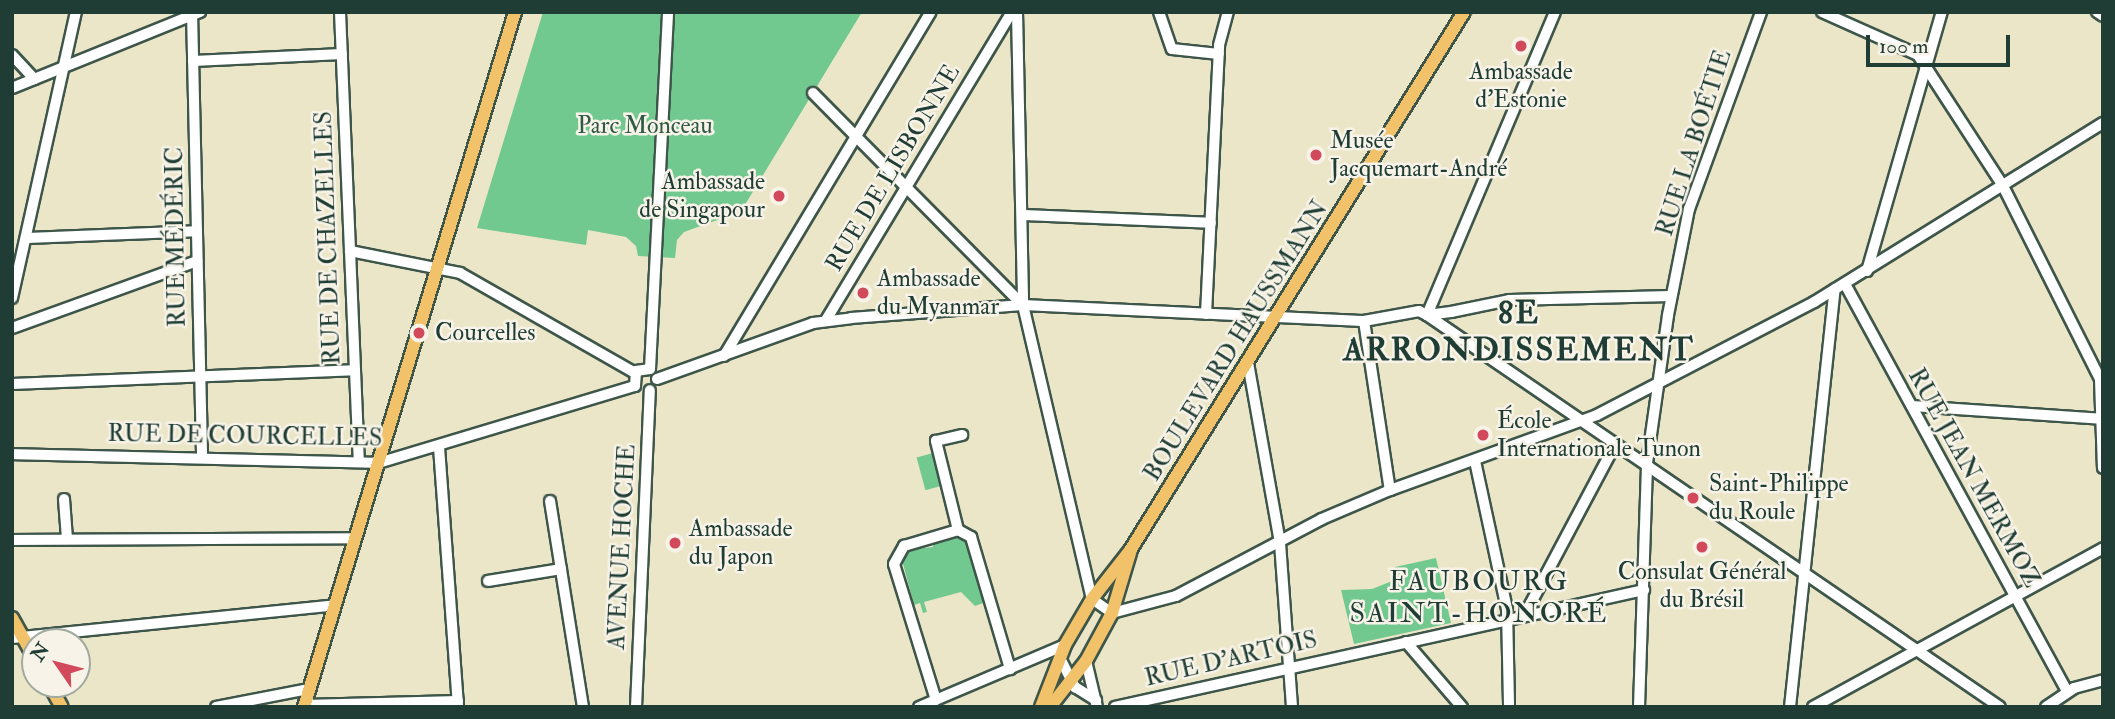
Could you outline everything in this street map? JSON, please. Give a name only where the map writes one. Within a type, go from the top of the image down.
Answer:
[{"type":"main road","points":[[304,706],[515,12]]},
{"type":"main road","name":"BOULEVARD HAUSSMANN","points":[[1041,707],[1065,645],[1092,599],[1131,549],[1464,12]]},
{"type":"main road","name":"BOULEVARD HAUSSMANN","points":[[1050,707],[1086,661],[1112,613],[1131,549]]},
{"type":"main road","points":[[12,618],[18,638]]},
{"type":"street","points":[[12,298],[76,12]]},
{"type":"street","name":"RUE DE CHAZELLES","points":[[340,12],[359,461]]},
{"type":"street","points":[[657,379],[650,369],[668,12]]},
{"type":"street","points":[[724,356],[931,12]]},
{"type":"street","name":"RUE DE LISBONNE","points":[[996,38],[1003,12]]},
{"type":"street","points":[[1014,12],[1023,215],[1023,305],[1092,599],[1112,613],[1176,596],[1280,542],[1390,490],[1580,422],[1867,271],[2103,123]]},
{"type":"street","name":"RUE DE LISBONNE","points":[[826,320],[905,186],[1014,12]]},
{"type":"street","points":[[1159,12],[1172,49],[1219,54]]},
{"type":"street","points":[[1206,314],[1219,54],[1228,12]]},
{"type":"street","points":[[1427,315],[1555,12]]},
{"type":"street","name":"RUE LA BOÉTIE","points":[[1639,707],[1647,463],[1656,384],[1671,296],[1689,209],[1761,12]]},
{"type":"street","points":[[1822,12],[1918,55],[1927,64],[2003,186],[2063,298],[2100,379],[2103,468]]},
{"type":"street","points":[[1867,271],[1942,12]]},
{"type":"street","points":[[2097,12],[2103,16]]},
{"type":"street","points":[[12,89],[194,13]]},
{"type":"street","name":"RUE MÉDÉRIC","points":[[194,13],[202,457]]},
{"type":"street","points":[[193,61],[342,54]]},
{"type":"street","points":[[12,55],[34,79]]},
{"type":"street","points":[[813,93],[1004,281],[1023,305]]},
{"type":"street","points":[[1023,215],[1212,223]]},
{"type":"street","points":[[26,238],[197,231]]},
{"type":"street","points":[[350,251],[460,273],[635,373],[650,369]]},
{"type":"street","points":[[12,327],[198,261]]},
{"type":"street","points":[[1790,707],[1840,286]]},
{"type":"street","name":"RUE JEAN MERMOZ","points":[[1840,286],[1912,406],[2067,692]]},
{"type":"street","points":[[1427,315],[1509,300],[1671,296]]},
{"type":"street","points":[[635,373],[635,386],[650,390],[657,379],[826,320],[1023,305],[1364,321],[1419,311],[1580,422],[1647,463],[2000,707]]},
{"type":"street","points":[[1364,321],[1390,490]]},
{"type":"street","points":[[1248,363],[1280,542],[1292,707]]},
{"type":"street","points":[[12,384],[355,370]]},
{"type":"street","name":"RUE DE COURCELLES","points":[[12,454],[378,463],[439,447],[635,386]]},
{"type":"street","name":"AVENUE HOCHE","points":[[636,707],[650,390]]},
{"type":"street","points":[[1912,406],[2101,419]]},
{"type":"street","points":[[958,530],[936,442],[962,435]]},
{"type":"street","points":[[1524,616],[1616,443]]},
{"type":"street","points":[[304,706],[458,704],[439,447]]},
{"type":"street","points":[[1475,461],[1507,619],[1509,707]]},
{"type":"street","points":[[64,499],[67,539]]},
{"type":"street","points":[[550,501],[583,707]]},
{"type":"street","points":[[936,700],[894,564],[904,546],[958,530],[971,537],[1010,669]]},
{"type":"street","points":[[12,540],[355,538]]},
{"type":"street","points":[[1813,707],[2103,548]]},
{"type":"street","points":[[488,581],[561,569]]},
{"type":"street","name":"RUE D'ARTOIS","points":[[1115,707],[1644,590]]},
{"type":"street","points":[[18,638],[335,605]]},
{"type":"street","points":[[1406,642],[1462,707]]},
{"type":"street","points":[[919,707],[1065,645]]},
{"type":"street","points":[[1060,659],[1071,681],[1096,703]]},
{"type":"street","points":[[1086,661],[1096,703]]},
{"type":"street","points":[[2046,707],[2067,692],[2103,680]]},
{"type":"street","points":[[216,707],[309,688]]},
{"type":"green space","name":"Parc Monceau","points":[[543,12],[862,12],[746,203],[734,214],[684,232],[677,240],[675,258],[638,256],[636,246],[626,237],[588,230],[586,245],[477,228]]},
{"type":"green space","points":[[933,453],[942,486],[925,490],[917,457]]},
{"type":"green space","points":[[954,537],[967,542],[986,602],[975,606],[961,592],[924,602],[927,612],[923,613],[920,603],[914,605],[902,560],[905,550],[933,547],[933,543]]},
{"type":"green space","points":[[1436,558],[1451,623],[1354,644],[1341,590],[1372,589],[1397,579],[1395,567]]},
{"type":"place","name":"Ambassade d'Estonie","points":[[1521,46]]},
{"type":"place","name":"Musée Jacquemart-André","points":[[1316,155]]},
{"type":"place","name":"Ambassade de Singapour","points":[[779,196]]},
{"type":"place","name":"Ambassade du Myanmar","points":[[863,293]]},
{"type":"place","name":"Courcelles","points":[[419,333]]},
{"type":"place","name":"École Internationale Tunon","points":[[1483,435]]},
{"type":"place","name":"Saint-Philippe du Roule","points":[[1693,498]]},
{"type":"place","name":"Ambassade du Japon","points":[[675,543]]},
{"type":"place","name":"Consulat Général du Brésil","points":[[1702,547]]},
{"type":"district","name":"8E ARRONDISSEMENT","points":[[1519,332]]},
{"type":"district","name":"FAUBOURG SAINT-HONORÉ","points":[[1479,598]]}]
